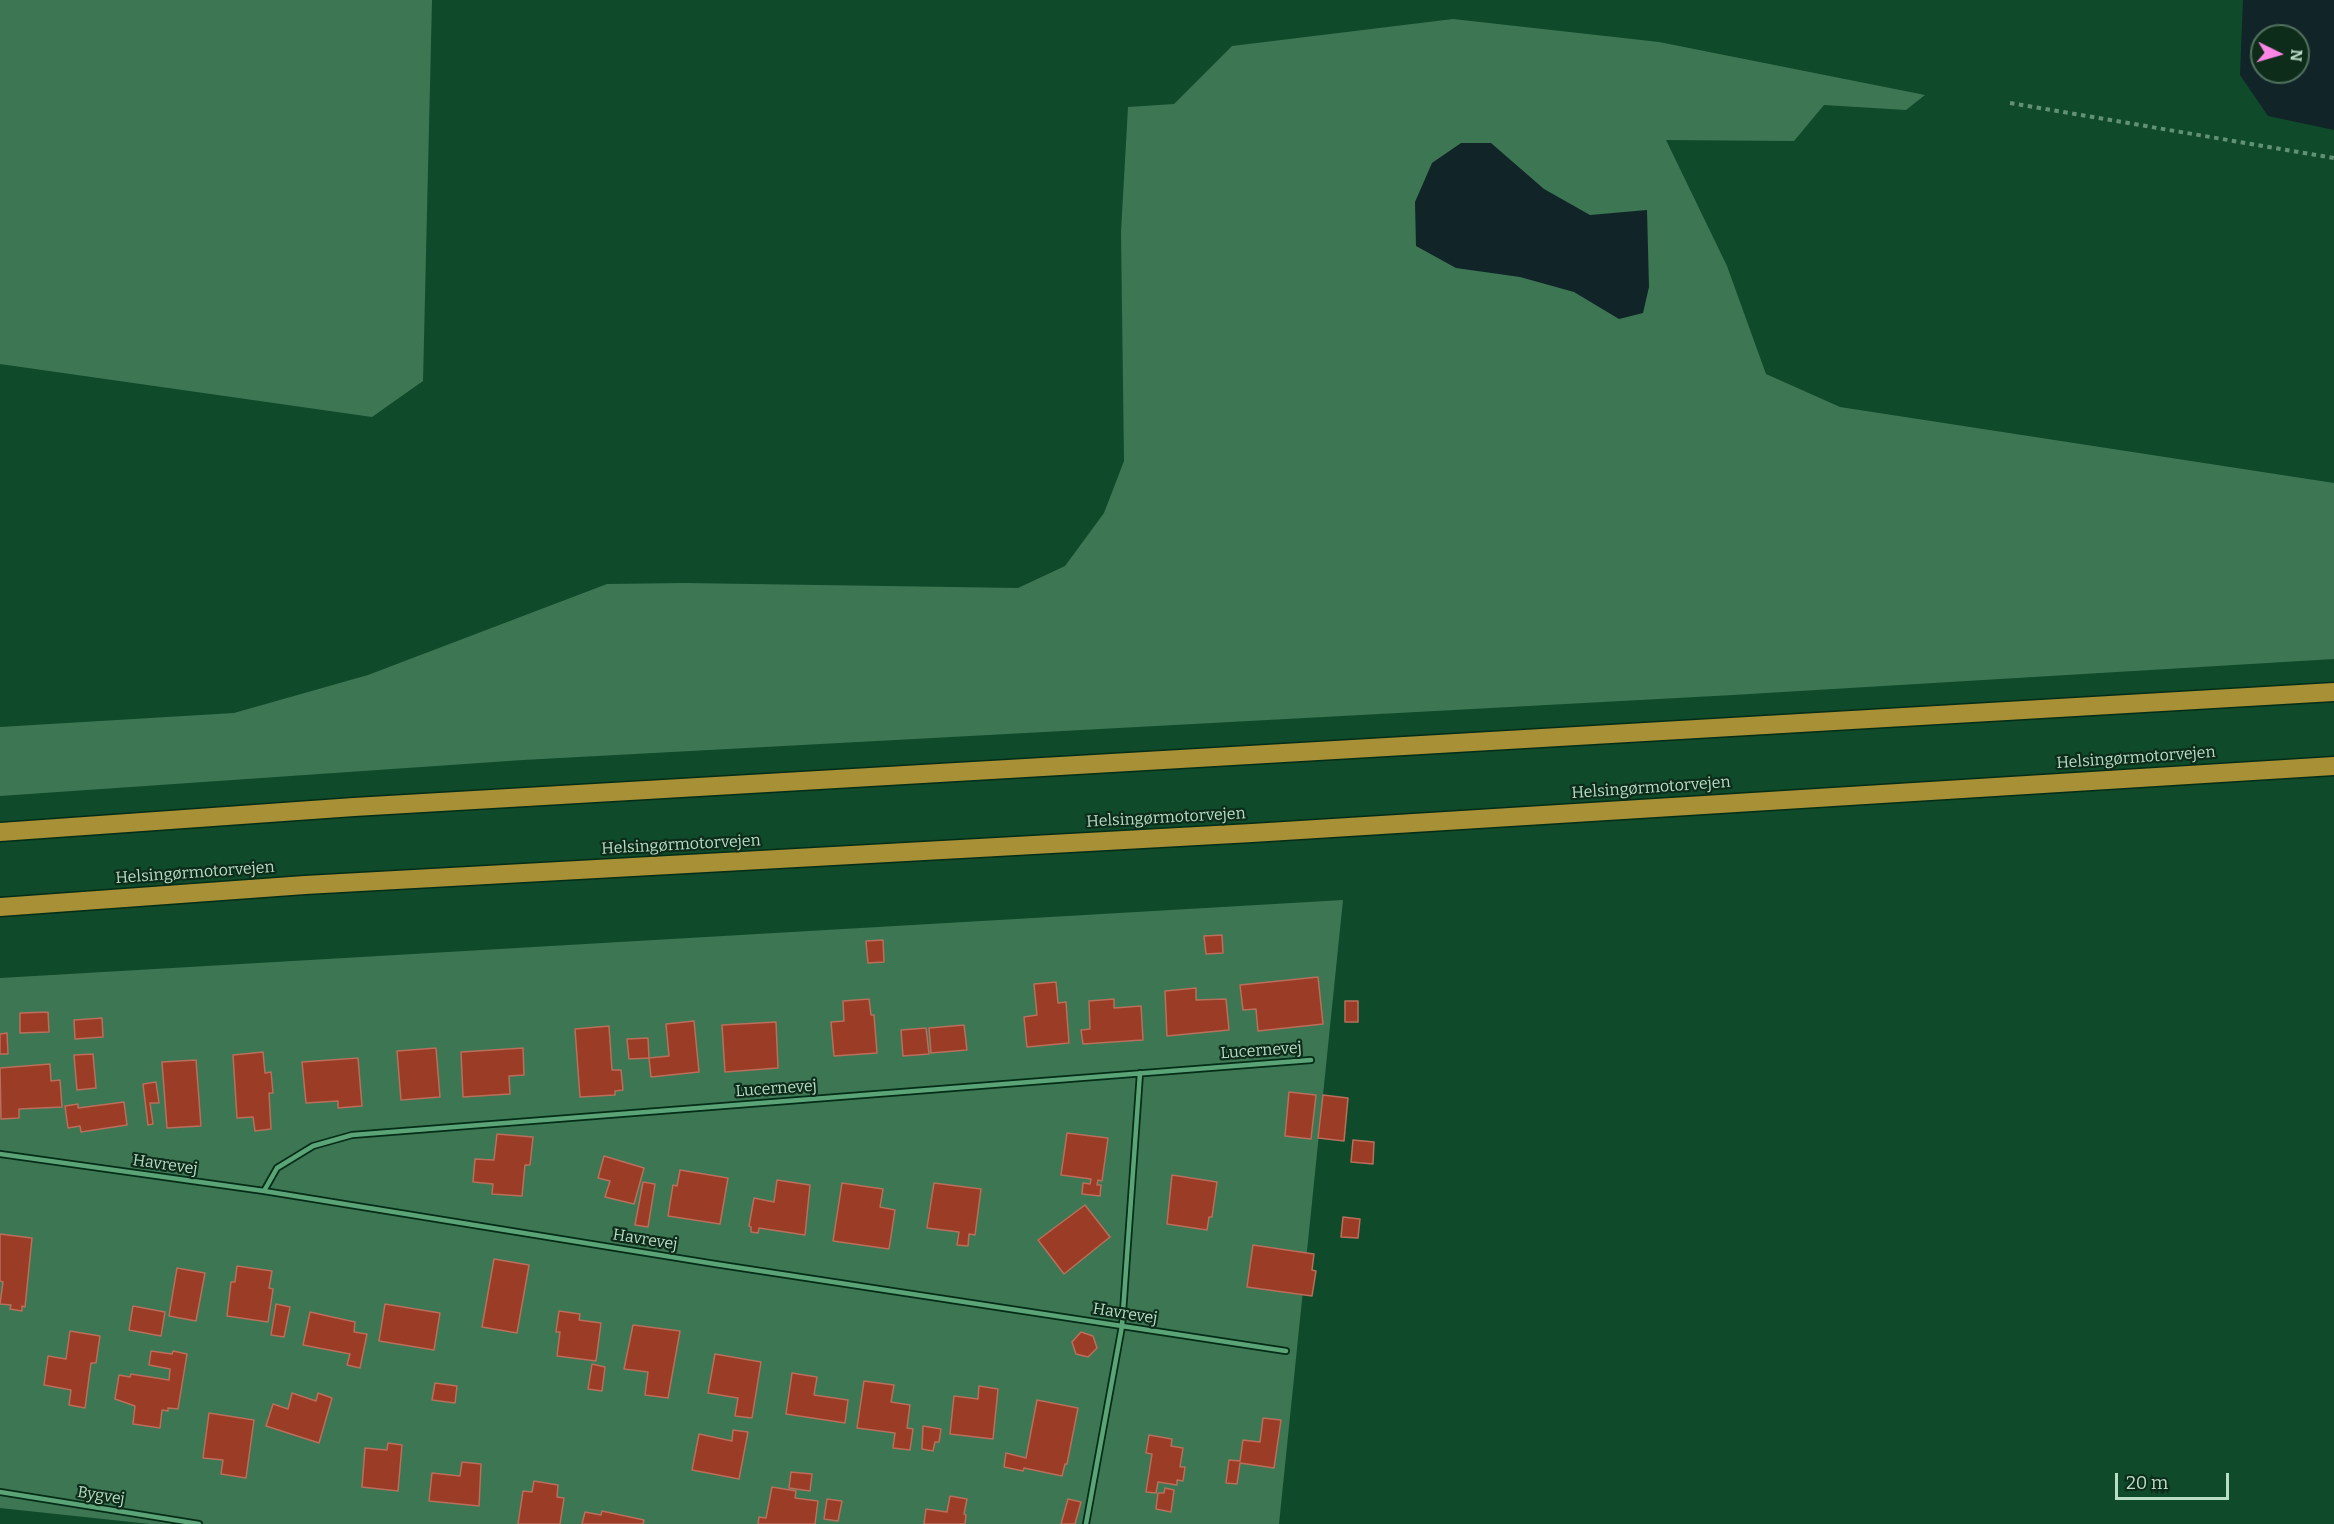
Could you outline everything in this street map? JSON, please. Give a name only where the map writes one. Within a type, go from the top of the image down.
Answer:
[{"type":"highway","points":[[0,832],[354,807],[2334,692]]},
{"type":"highway","name":"Helsingørmotorvejen","points":[[0,907],[317,884],[1276,831],[2334,766]]},
{"type":"lane","name":"Lucernevej","points":[[264,1191],[277,1168],[313,1146],[352,1135],[1311,1060]]},
{"type":"lane","points":[[1086,1524],[1122,1326],[1140,1073]]},
{"type":"lane","name":"Havrevej","points":[[0,1154],[264,1191],[703,1262],[1286,1351]]},
{"type":"lane","name":"Bygvej","points":[[0,1492],[199,1524]]},
{"type":"path","points":[[2010,104],[2334,158]]},
{"type":"green space","points":[[0,0],[432,0],[423,381],[372,417],[0,364]]},
{"type":"green space","points":[[1453,19],[1659,42],[1925,95],[1906,110],[1824,105],[1794,141],[1666,140],[1727,266],[1766,374],[1840,407],[2334,483],[2334,659],[1733,695],[523,760],[0,796],[0,727],[234,713],[368,675],[607,584],[1018,588],[1065,566],[1104,513],[1124,461],[1121,232],[1128,107],[1174,104],[1232,46]]},
{"type":"green space","points":[[1343,900],[1279,1524],[150,1524],[0,1508],[0,978]]},
{"type":"water","points":[[2243,0],[2334,0],[2334,130],[2268,116],[2240,75]]},
{"type":"water","points":[[1461,143],[1491,143],[1544,189],[1590,215],[1647,210],[1649,287],[1643,313],[1619,319],[1574,292],[1520,277],[1456,268],[1416,246],[1415,202],[1432,163]]},
{"type":"building","points":[[1222,935],[1223,953],[1206,954],[1204,936]]},
{"type":"building","points":[[883,940],[884,962],[868,963],[866,941]]},
{"type":"building","points":[[1318,977],[1323,1024],[1258,1031],[1256,1009],[1243,1010],[1240,985]]},
{"type":"building","points":[[1056,982],[1058,1003],[1066,1002],[1069,1043],[1027,1047],[1024,1017],[1037,1015],[1034,984]]},
{"type":"building","points":[[1196,988],[1196,1000],[1226,999],[1229,1030],[1167,1036],[1165,991]]},
{"type":"building","points":[[869,999],[871,1015],[874,1015],[877,1053],[834,1056],[831,1022],[844,1021],[843,1001]]},
{"type":"building","points":[[1114,999],[1114,1008],[1141,1006],[1143,1040],[1083,1044],[1081,1030],[1090,1029],[1089,1001]]},
{"type":"building","points":[[1345,1001],[1358,1001],[1358,1022],[1345,1022]]},
{"type":"building","points":[[48,1012],[49,1032],[20,1033],[20,1013]]},
{"type":"building","points":[[102,1018],[103,1037],[75,1039],[74,1020]]},
{"type":"building","points":[[694,1021],[699,1072],[651,1077],[649,1058],[669,1056],[666,1024]]},
{"type":"building","points":[[776,1022],[778,1068],[725,1072],[722,1025]]},
{"type":"building","points":[[964,1025],[967,1050],[931,1053],[929,1028]]},
{"type":"building","points":[[609,1026],[612,1070],[621,1070],[623,1090],[615,1091],[615,1095],[580,1097],[575,1029]]},
{"type":"building","points":[[926,1028],[929,1054],[903,1056],[901,1030]]},
{"type":"building","points":[[7,1033],[8,1054],[0,1054],[0,1034]]},
{"type":"building","points":[[648,1038],[649,1058],[629,1059],[627,1039]]},
{"type":"building","points":[[436,1048],[440,1097],[401,1100],[397,1051]]},
{"type":"building","points":[[523,1048],[524,1075],[509,1076],[510,1094],[463,1097],[461,1052]]},
{"type":"building","points":[[263,1052],[265,1073],[271,1072],[273,1093],[269,1093],[271,1129],[255,1131],[253,1117],[237,1118],[233,1055]]},
{"type":"building","points":[[93,1054],[96,1088],[77,1090],[74,1055]]},
{"type":"building","points":[[358,1058],[362,1106],[338,1108],[338,1101],[306,1103],[302,1062]]},
{"type":"building","points":[[196,1060],[201,1126],[167,1128],[162,1062]]},
{"type":"building","points":[[50,1064],[51,1081],[60,1080],[62,1107],[19,1109],[19,1118],[1,1119],[0,1068]]},
{"type":"building","points":[[156,1082],[159,1103],[150,1103],[153,1124],[148,1125],[143,1084]]},
{"type":"building","points":[[1289,1092],[1316,1095],[1311,1139],[1285,1136]]},
{"type":"building","points":[[1323,1095],[1348,1098],[1344,1141],[1318,1138]]},
{"type":"building","points":[[124,1102],[127,1125],[81,1132],[80,1126],[68,1128],[65,1106],[78,1104],[78,1108]]},
{"type":"building","points":[[1067,1133],[1108,1138],[1102,1181],[1098,1180],[1097,1185],[1101,1185],[1100,1196],[1082,1194],[1083,1183],[1090,1184],[1091,1179],[1061,1175]]},
{"type":"building","points":[[497,1134],[533,1137],[530,1165],[525,1165],[522,1196],[492,1194],[493,1184],[473,1182],[475,1159],[494,1160]]},
{"type":"building","points":[[1353,1140],[1374,1142],[1373,1164],[1351,1162]]},
{"type":"building","points":[[604,1156],[644,1168],[634,1204],[605,1197],[610,1181],[598,1178]]},
{"type":"building","points":[[680,1170],[728,1178],[720,1224],[668,1216],[673,1185],[677,1186]]},
{"type":"building","points":[[1172,1175],[1217,1182],[1212,1217],[1209,1217],[1207,1230],[1167,1224]]},
{"type":"building","points":[[777,1180],[810,1185],[805,1235],[759,1228],[758,1233],[751,1232],[749,1226],[754,1198],[774,1202]]},
{"type":"building","points":[[643,1182],[655,1184],[648,1227],[635,1225]]},
{"type":"building","points":[[842,1183],[883,1189],[880,1207],[895,1210],[889,1249],[833,1241]]},
{"type":"building","points":[[934,1183],[981,1189],[975,1235],[969,1234],[968,1246],[957,1245],[959,1232],[927,1228]]},
{"type":"building","points":[[1085,1205],[1110,1237],[1064,1274],[1038,1240]]},
{"type":"building","points":[[1343,1217],[1360,1219],[1358,1238],[1341,1237]]},
{"type":"building","points":[[0,1234],[32,1238],[25,1307],[22,1306],[22,1311],[10,1309],[11,1305],[0,1304],[3,1282],[0,1281]]},
{"type":"building","points":[[1253,1245],[1314,1254],[1312,1270],[1316,1271],[1312,1296],[1247,1287]]},
{"type":"building","points":[[494,1259],[529,1265],[517,1333],[482,1327]]},
{"type":"building","points":[[237,1266],[272,1271],[269,1288],[273,1289],[268,1322],[227,1316],[231,1282],[235,1282]]},
{"type":"building","points":[[177,1268],[205,1273],[196,1321],[169,1316]]},
{"type":"building","points":[[276,1304],[290,1307],[284,1337],[271,1335]]},
{"type":"building","points":[[385,1304],[440,1313],[434,1350],[379,1341]]},
{"type":"building","points":[[133,1306],[165,1312],[161,1336],[129,1330]]},
{"type":"building","points":[[559,1311],[580,1314],[579,1320],[601,1323],[596,1361],[557,1356],[560,1332],[556,1332]]},
{"type":"building","points":[[310,1312],[355,1322],[354,1332],[367,1334],[360,1368],[347,1365],[350,1354],[303,1345]]},
{"type":"building","points":[[633,1325],[680,1331],[668,1398],[645,1395],[648,1372],[624,1369]]},
{"type":"building","points":[[70,1331],[100,1336],[96,1363],[91,1363],[85,1408],[69,1405],[71,1390],[44,1385],[48,1356],[66,1359]]},
{"type":"building","points":[[1081,1332],[1093,1336],[1097,1348],[1088,1357],[1076,1354],[1072,1342]]},
{"type":"building","points":[[151,1351],[172,1354],[173,1351],[187,1354],[178,1409],[162,1410],[160,1428],[133,1424],[135,1406],[115,1399],[119,1375],[130,1377],[131,1374],[169,1380],[170,1369],[149,1365]]},
{"type":"building","points":[[715,1354],[761,1362],[752,1418],[735,1416],[738,1398],[708,1393]]},
{"type":"building","points":[[592,1364],[605,1367],[602,1391],[588,1389]]},
{"type":"building","points":[[792,1373],[817,1377],[814,1395],[848,1400],[845,1423],[786,1414]]},
{"type":"building","points":[[864,1381],[894,1385],[891,1402],[910,1405],[907,1428],[913,1429],[910,1450],[893,1448],[895,1433],[857,1428]]},
{"type":"building","points":[[435,1383],[457,1386],[455,1403],[432,1400]]},
{"type":"building","points":[[979,1386],[998,1389],[993,1439],[950,1434],[954,1396],[978,1399]]},
{"type":"building","points":[[292,1393],[316,1401],[318,1393],[332,1398],[319,1443],[266,1426],[273,1404],[288,1409]]},
{"type":"building","points":[[1037,1400],[1078,1408],[1067,1464],[1065,1464],[1062,1476],[1024,1468],[1023,1471],[1004,1467],[1006,1453],[1026,1458]]},
{"type":"building","points":[[209,1413],[254,1420],[246,1478],[221,1474],[223,1460],[203,1458]]},
{"type":"building","points":[[1263,1418],[1281,1420],[1274,1468],[1240,1463],[1237,1484],[1226,1483],[1229,1460],[1240,1461],[1243,1440],[1260,1442]]},
{"type":"building","points":[[923,1426],[941,1429],[939,1442],[935,1442],[933,1451],[922,1449]]},
{"type":"building","points":[[733,1430],[748,1432],[739,1479],[692,1470],[699,1434],[732,1441]]},
{"type":"building","points":[[1149,1435],[1172,1439],[1171,1446],[1183,1448],[1180,1467],[1185,1467],[1183,1481],[1177,1480],[1177,1485],[1158,1482],[1156,1493],[1146,1492],[1152,1454],[1146,1453]]},
{"type":"building","points":[[388,1443],[402,1445],[398,1491],[362,1487],[365,1448],[387,1450]]},
{"type":"building","points":[[462,1462],[481,1464],[479,1506],[429,1501],[432,1473],[460,1476]]},
{"type":"building","points":[[791,1472],[812,1474],[810,1491],[789,1488]]},
{"type":"building","points":[[534,1481],[558,1485],[557,1497],[564,1498],[560,1524],[518,1524],[523,1491],[532,1492]]},
{"type":"building","points":[[772,1487],[796,1491],[795,1498],[818,1501],[815,1524],[758,1524],[759,1517],[766,1518]]},
{"type":"building","points":[[1165,1488],[1174,1490],[1171,1512],[1156,1509],[1158,1493],[1164,1493]]},
{"type":"building","points":[[950,1496],[967,1499],[965,1524],[924,1524],[926,1509],[947,1512]]},
{"type":"building","points":[[827,1499],[842,1501],[838,1521],[824,1519]]},
{"type":"building","points":[[1068,1499],[1081,1502],[1075,1524],[1061,1524]]},
{"type":"building","points":[[602,1511],[644,1520],[643,1524],[582,1524],[585,1512],[601,1515]]}]
